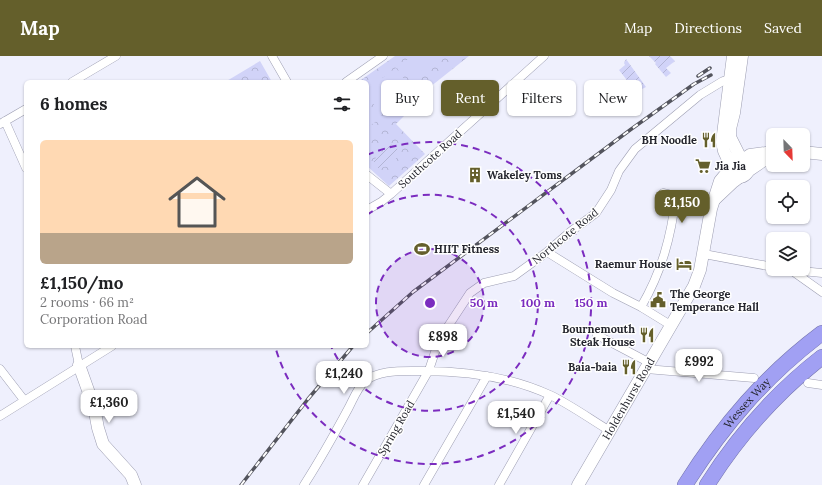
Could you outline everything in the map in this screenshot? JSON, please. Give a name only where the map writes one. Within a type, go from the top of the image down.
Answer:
[{"type":"highway","name":"Wessex Way","points":[[685,485],[712,444],[741,408],[787,361],[822,333]]},
{"type":"highway","name":"Wessex Way","points":[[708,485],[722,463],[758,417],[795,380],[822,357]]},
{"type":"street","points":[[75,80],[116,56]]},
{"type":"street","points":[[272,56],[286,80]]},
{"type":"street","points":[[349,80],[384,56]]},
{"type":"street","name":"Southcote Road","points":[[369,209],[391,194],[544,56]]},
{"type":"street","points":[[733,56],[728,77],[722,142],[724,151],[736,162],[748,163],[744,174],[735,176],[736,162],[730,137],[730,129],[734,113],[742,56]]},
{"type":"street","name":"Northcote Road","points":[[429,370],[439,340],[470,293],[484,283],[514,276],[596,213],[611,190],[619,171],[635,149],[700,95],[728,77]]},
{"type":"street","points":[[24,110],[3,123],[24,164]]},
{"type":"street","points":[[810,153],[822,154]]},
{"type":"street","points":[[736,162],[750,155],[766,154]]},
{"type":"street","name":"Holdenhurst Road","points":[[715,199],[732,182],[766,158]]},
{"type":"street","name":"Holdenhurst Road","points":[[581,484],[610,430],[694,286],[704,254],[711,209],[720,181],[736,162]]},
{"type":"street","points":[[369,177],[391,194]]},
{"type":"street","points":[[641,307],[650,293],[663,262],[672,227],[676,196],[663,193]]},
{"type":"street","points":[[547,252],[613,293],[641,307],[672,326]]},
{"type":"street","points":[[704,254],[766,265]]},
{"type":"street","points":[[810,272],[822,273]]},
{"type":"street","points":[[799,276],[822,292]]},
{"type":"street","points":[[597,335],[648,366],[754,378]]},
{"type":"street","points":[[75,348],[79,366],[94,407],[103,444],[131,475],[135,484]]},
{"type":"street","points":[[0,416],[109,348]]},
{"type":"street","points":[[0,369],[24,400]]},
{"type":"street","points":[[304,485],[343,419],[360,386],[366,380],[388,372],[429,370],[487,376],[514,381],[550,395],[610,430]]},
{"type":"street","name":"Spring Road","points":[[363,485],[429,370]]},
{"type":"street","points":[[424,485],[487,376]]},
{"type":"street","points":[[808,383],[822,385]]},
{"type":"street","points":[[499,485],[550,395]]},
{"type":"green space","points":[[395,56],[469,56],[433,85],[433,80],[381,80],[381,116],[404,116],[396,124],[425,154],[389,186],[369,168],[369,80],[361,80]]},
{"type":"green space","points":[[412,56],[441,56],[410,78],[400,65]]},
{"type":"green space","points":[[649,56],[670,56],[675,61],[666,68],[671,73],[666,77]]},
{"type":"green space","points":[[626,59],[641,80],[627,80],[619,70],[625,65],[624,63]]},
{"type":"green space","points":[[260,61],[271,80],[228,80]]},
{"type":"green space","points":[[396,68],[405,80],[381,80],[381,111],[379,111],[369,98],[369,88]]},
{"type":"green space","points":[[642,81],[646,87],[642,89]]},
{"type":"green space","points":[[369,109],[378,120],[369,127]]},
{"type":"green space","points":[[393,144],[397,148],[398,156],[387,166],[378,168],[374,163],[374,160],[387,147]]},
{"type":"railway","points":[[698,76],[710,68]]},
{"type":"railway","points":[[369,331],[413,292],[630,130],[694,84],[711,75]]},
{"type":"railway","points":[[241,485],[308,399],[351,348]]},
{"type":"place","name":"BH Noodle","points":[[709,140]]},
{"type":"place","name":"Jia Jia","points":[[703,166]]},
{"type":"place","name":"Wakeley Toms","points":[[475,175]]},
{"type":"place","name":"HIIT Fitness","points":[[422,249]]},
{"type":"place","name":"Raemur House","points":[[684,264]]},
{"type":"place","name":"The George Temperance Hall","points":[[658,300]]},
{"type":"place","name":"Bournemouth Steak House","points":[[647,335]]},
{"type":"place","name":"Baia-baia","points":[[629,367]]}]
